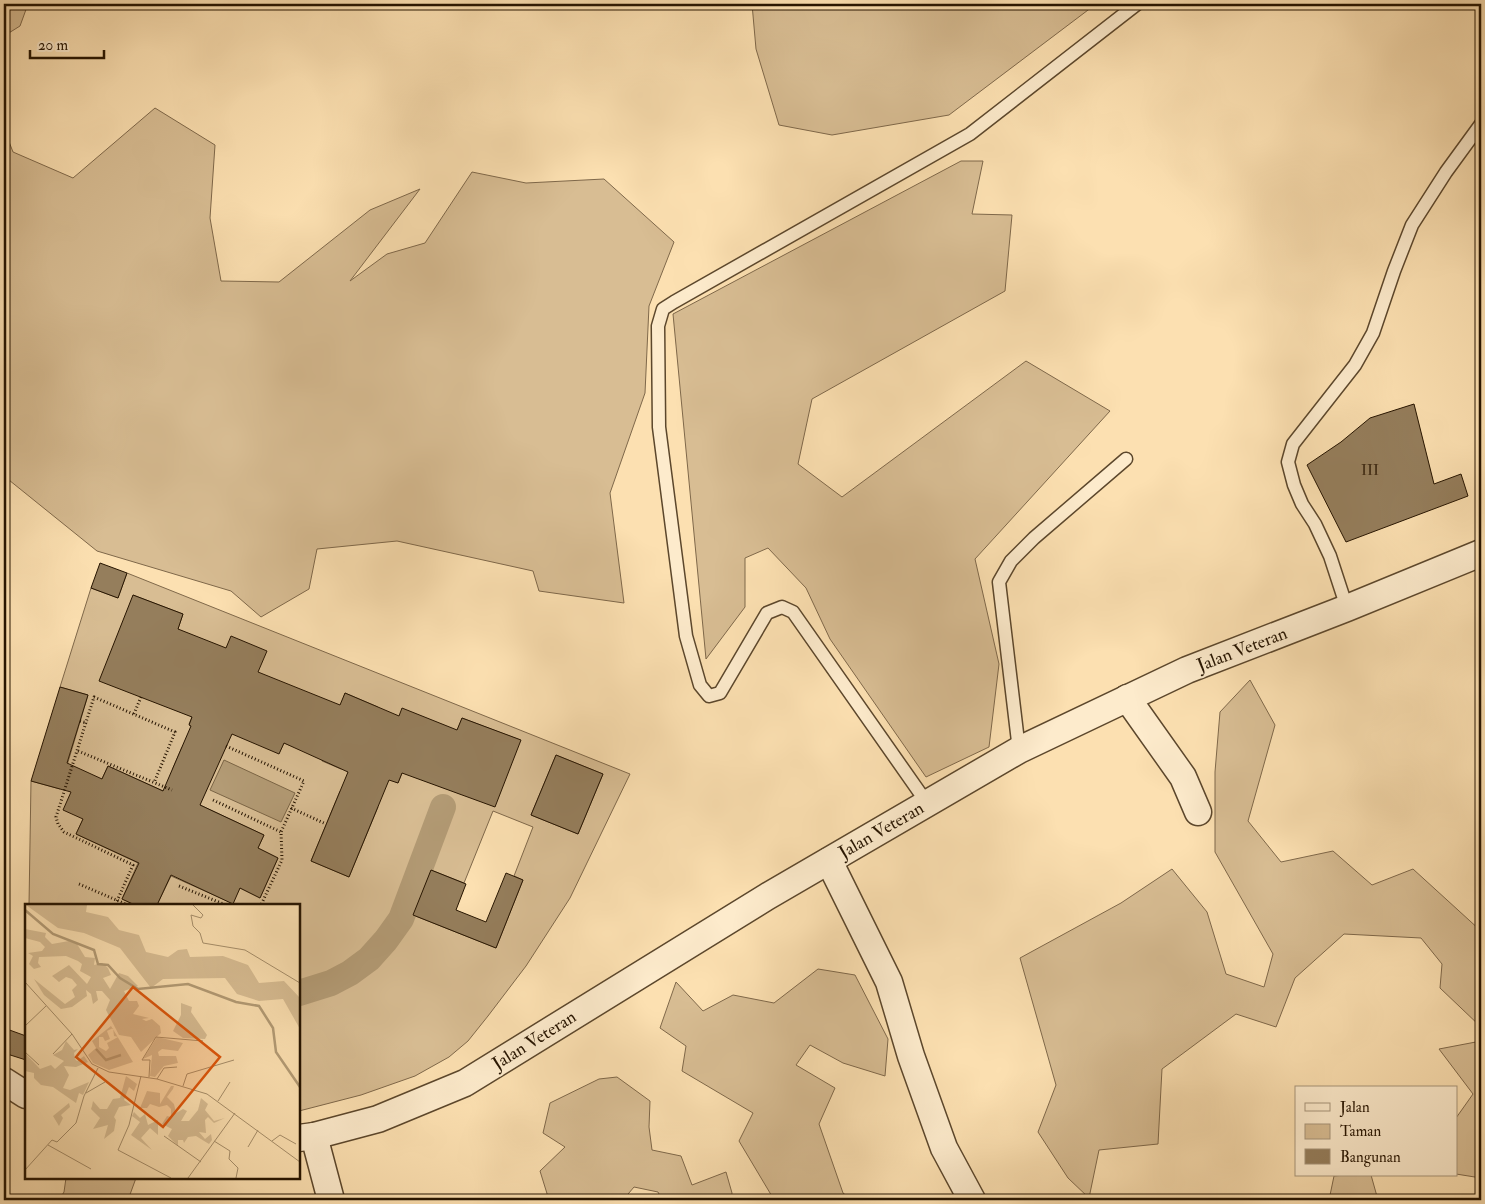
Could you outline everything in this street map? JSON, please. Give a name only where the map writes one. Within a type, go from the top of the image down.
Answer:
[{"type":"street","name":"Jalan Veteran","points":[[306,1137],[378,1119],[465,1083],[829,861],[1019,750],[1187,670],[1347,608],[1481,553]]},
{"type":"street","points":[[1127,698],[1183,777],[1198,812]]},
{"type":"street","points":[[829,861],[889,982],[911,1056],[944,1148],[972,1200]]},
{"type":"street","points":[[4,1081],[25,1094]]},
{"type":"street","points":[[306,1137],[331,1200]]},
{"type":"lane","points":[[927,803],[793,612],[782,607],[767,613],[720,693],[709,696],[700,685],[686,636],[659,427],[658,326],[663,309],[674,302],[970,134],[1137,4]]},
{"type":"lane","points":[[1347,608],[1330,556],[1315,524],[1302,504],[1294,485],[1288,462],[1293,444],[1355,365],[1373,333],[1412,225],[1446,172],[1481,124]]},
{"type":"lane","points":[[1019,750],[999,582],[1012,561],[1034,538],[1126,459]]},
{"type":"path","points":[[117,901],[133,865],[64,832],[58,824],[56,817],[94,697],[175,732],[154,783]]},
{"type":"path","points":[[134,714],[141,697]]},
{"type":"path","points":[[80,721],[86,723]]},
{"type":"path","points":[[226,746],[304,781],[280,832],[282,860],[261,904]]},
{"type":"path","points":[[78,751],[172,790]]},
{"type":"path","points":[[213,800],[280,832]]},
{"type":"path","points":[[291,808],[326,824]]},
{"type":"path","points":[[79,884],[125,904]]},
{"type":"path","points":[[179,886],[224,904]]},
{"type":"green space","points":[[4,4],[28,4],[20,26],[4,36]]},
{"type":"green space","points":[[752,4],[1096,4],[949,115],[832,135],[779,125],[756,49]]},
{"type":"green space","points":[[155,108],[215,145],[210,218],[221,281],[279,282],[370,210],[420,189],[350,281],[387,254],[425,243],[472,172],[526,183],[604,179],[674,242],[649,306],[645,393],[610,493],[624,603],[539,591],[533,571],[397,541],[317,549],[309,589],[261,617],[231,591],[97,551],[4,476],[4,129],[13,152],[73,178]]},
{"type":"green space","points":[[961,161],[983,161],[972,214],[1012,215],[1005,291],[812,399],[798,464],[842,497],[1026,361],[1110,411],[975,559],[999,664],[989,747],[926,777],[830,639],[806,588],[768,548],[745,558],[745,607],[706,659],[673,314]]},
{"type":"green space","points":[[127,573],[630,774],[570,898],[526,966],[488,1016],[468,1041],[449,1057],[415,1076],[361,1095],[300,1111],[300,904],[157,904],[171,876],[232,903],[240,888],[260,898],[278,858],[258,848],[264,835],[200,805],[213,677],[178,629],[183,614],[133,595],[199,701],[189,724],[200,729],[182,747],[173,768],[170,794],[108,766],[76,834],[138,863],[122,899],[133,904],[29,904],[31,781],[60,789],[88,695],[60,687],[91,588],[118,598]],"holes":[[[345,693],[378,707],[356,759],[341,769],[322,761]],[[316,695],[294,747],[284,743],[279,753],[264,747]],[[462,718],[520,740],[455,737]],[[439,723],[402,773],[398,783],[375,773]],[[556,755],[603,774],[578,834],[531,815]],[[340,791],[378,807],[349,877],[311,861]],[[493,811],[533,827],[514,876],[523,880],[496,948],[413,915],[431,870],[464,883]]]},
{"type":"green space","points":[[1250,680],[1275,725],[1248,821],[1281,862],[1333,851],[1372,885],[1413,869],[1481,931],[1481,1027],[1440,988],[1442,964],[1421,938],[1344,934],[1295,978],[1276,1027],[1236,1014],[1162,1069],[1158,1144],[1099,1150],[1089,1198],[1068,1178],[1038,1132],[1056,1085],[1020,958],[1121,903],[1172,869],[1207,912],[1226,974],[1264,987],[1273,954],[1215,852],[1215,772],[1220,712]]},
{"type":"green space","points":[[818,969],[855,975],[888,1039],[885,1076],[843,1063],[810,1045],[796,1065],[835,1088],[819,1124],[843,1193],[852,1200],[776,1200],[739,1141],[753,1113],[682,1071],[686,1046],[660,1028],[676,982],[703,1011],[733,995],[774,1003]]},
{"type":"green space","points":[[1481,1041],[1481,1178],[1458,1174],[1458,1115],[1473,1094],[1439,1049]]},
{"type":"green space","points":[[617,1077],[650,1101],[649,1127],[652,1150],[681,1156],[692,1185],[726,1172],[732,1193],[731,1200],[662,1200],[658,1192],[634,1187],[623,1200],[549,1200],[540,1171],[565,1147],[543,1133],[550,1103],[599,1079]]},
{"type":"green space","points":[[1334,1176],[1371,1176],[1378,1200],[1329,1200]]},
{"type":"green space","points":[[66,1179],[136,1179],[128,1200],[59,1200],[64,1192]]},
{"type":"shaded area","points":[[224,760],[295,793],[281,822],[210,790]]},
{"type":"building","points":[[1414,404],[1434,484],[1461,474],[1468,496],[1346,542],[1307,465],[1341,442],[1370,418]]},
{"type":"building","points":[[100,563],[127,573],[118,598],[91,588]]},
{"type":"building","points":[[133,595],[183,614],[178,629],[226,648],[231,636],[267,651],[258,672],[340,705],[345,693],[399,716],[402,708],[457,730],[462,718],[521,740],[495,807],[402,773],[398,783],[389,780],[349,877],[311,861],[348,772],[284,743],[279,754],[232,734],[200,805],[264,835],[258,848],[278,858],[260,898],[240,888],[233,904],[171,875],[157,904],[133,904],[122,899],[139,863],[76,834],[83,819],[63,810],[71,792],[31,781],[60,687],[88,695],[67,763],[102,779],[108,766],[163,791],[191,726],[189,725],[192,717],[99,681]]},
{"type":"building","points":[[556,755],[603,774],[578,834],[531,815]]},
{"type":"building","points":[[431,870],[466,884],[456,910],[486,922],[506,873],[523,880],[496,948],[413,915]]},
{"type":"building","points":[[4,1028],[25,1036],[25,1060],[4,1053]]},
{"type":"waterway","points":[[300,993],[331,983],[350,973],[369,959],[386,940],[401,919],[443,807]]}]
